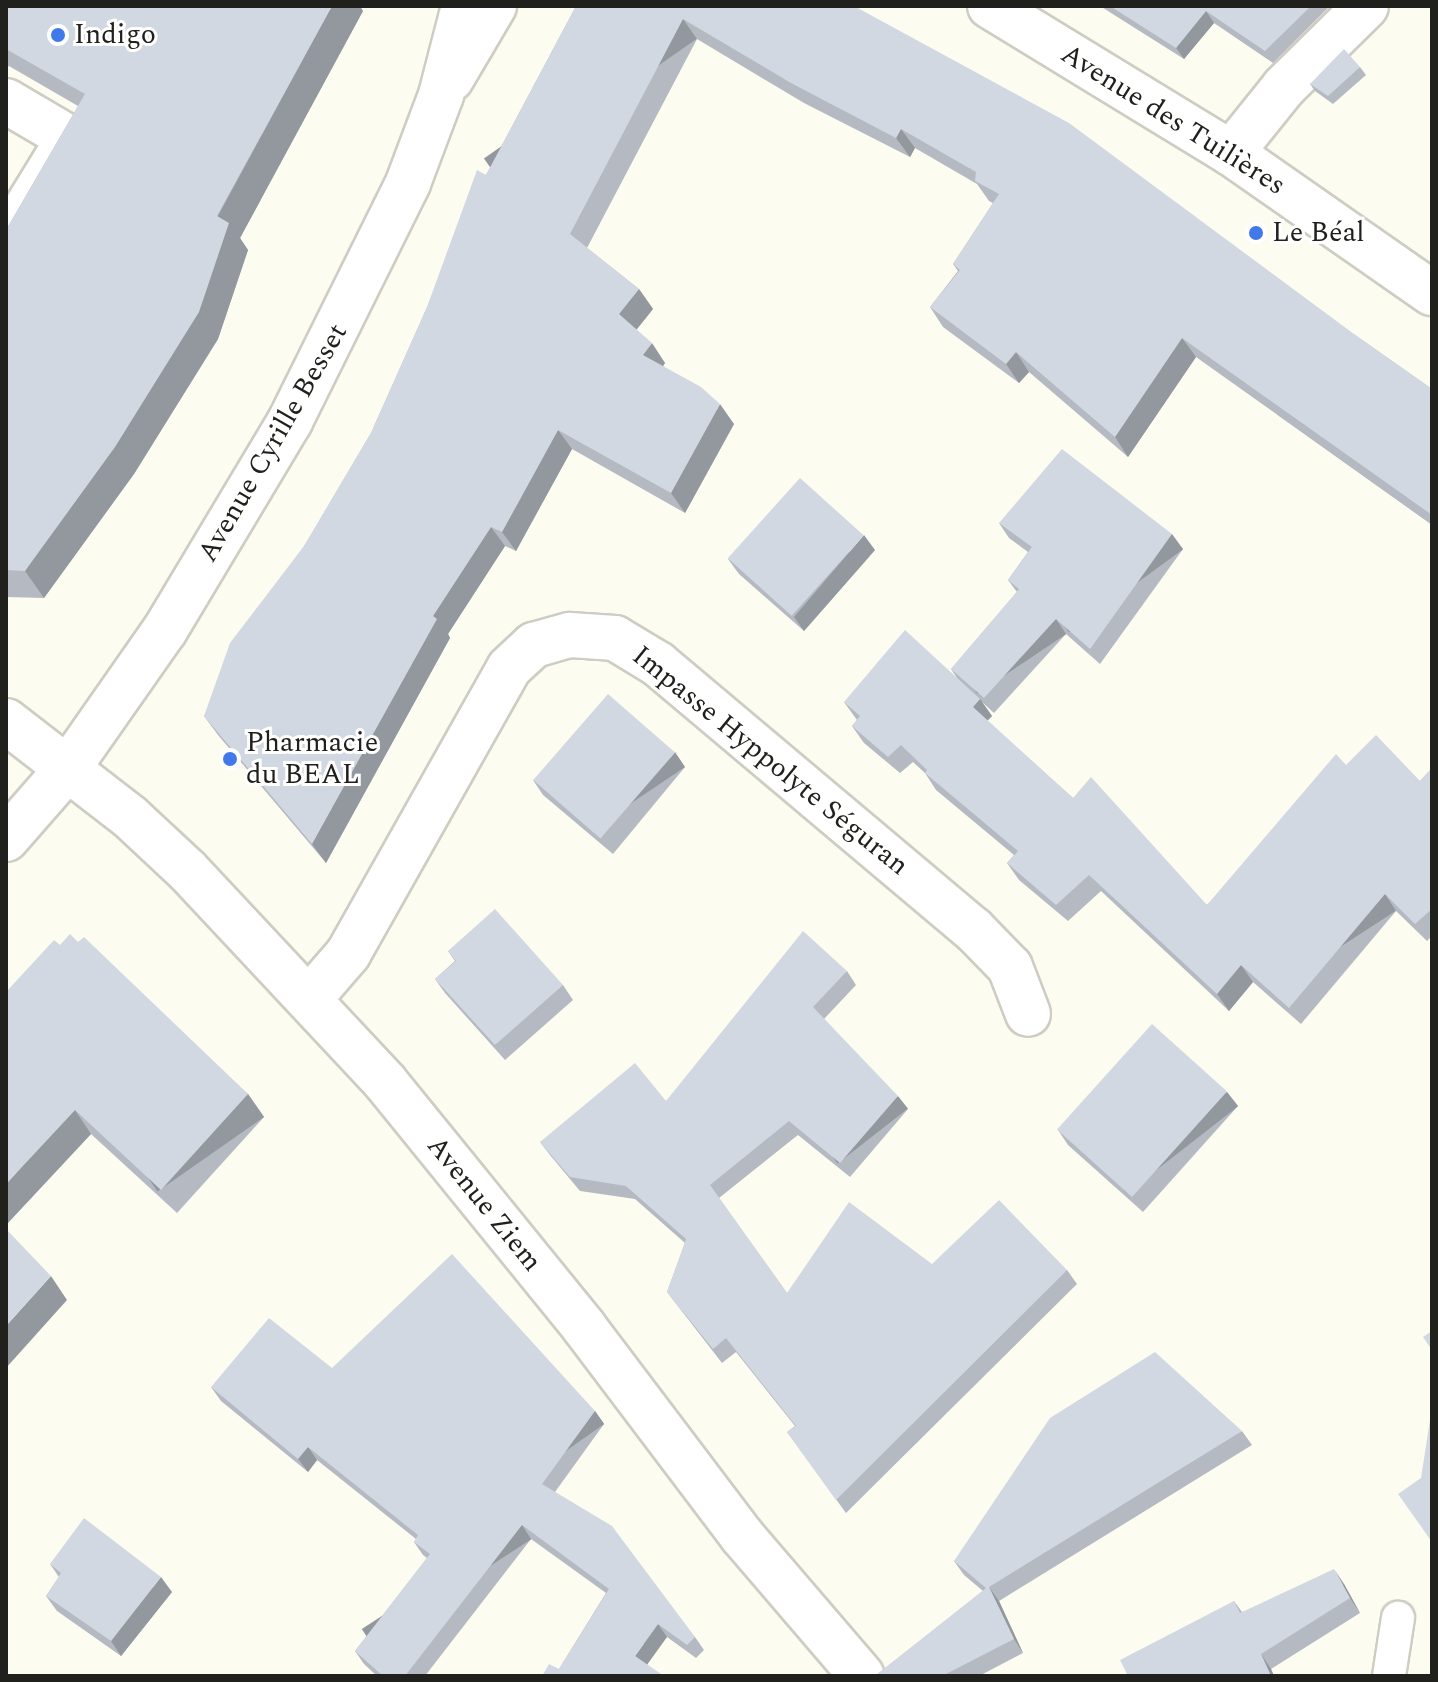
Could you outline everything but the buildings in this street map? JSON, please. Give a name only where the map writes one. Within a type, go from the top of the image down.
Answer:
[{"type":"street","name":"Avenue Cyrille Besset","points":[[6,839],[69,767],[165,630],[290,421],[362,284],[441,95],[464,6]]},
{"type":"street","points":[[441,95],[494,6]]},
{"type":"street","name":"Avenue des Tuilières","points":[[990,6],[1231,153],[1432,293]]},
{"type":"street","points":[[1231,153],[1284,87],[1366,6]]},
{"type":"street","points":[[6,101],[69,138],[6,241]]},
{"type":"street","name":"Impasse Hyppolyte Séguran","points":[[309,999],[348,954],[509,668],[534,645],[570,635],[615,638],[658,664],[973,929],[1010,967],[1028,1014]]},
{"type":"street","name":"Avenue Ziem","points":[[6,721],[69,767],[187,870],[396,1095],[584,1327],[742,1536],[862,1676]]},
{"type":"lane","points":[[1389,1676],[1398,1618]]},
{"type":"place","name":"Indigo","points":[[58,35]]},
{"type":"place","name":"Le Béal","points":[[1256,233]]},
{"type":"place","name":"Pharmacie du BEAL","points":[[230,759]]}]
